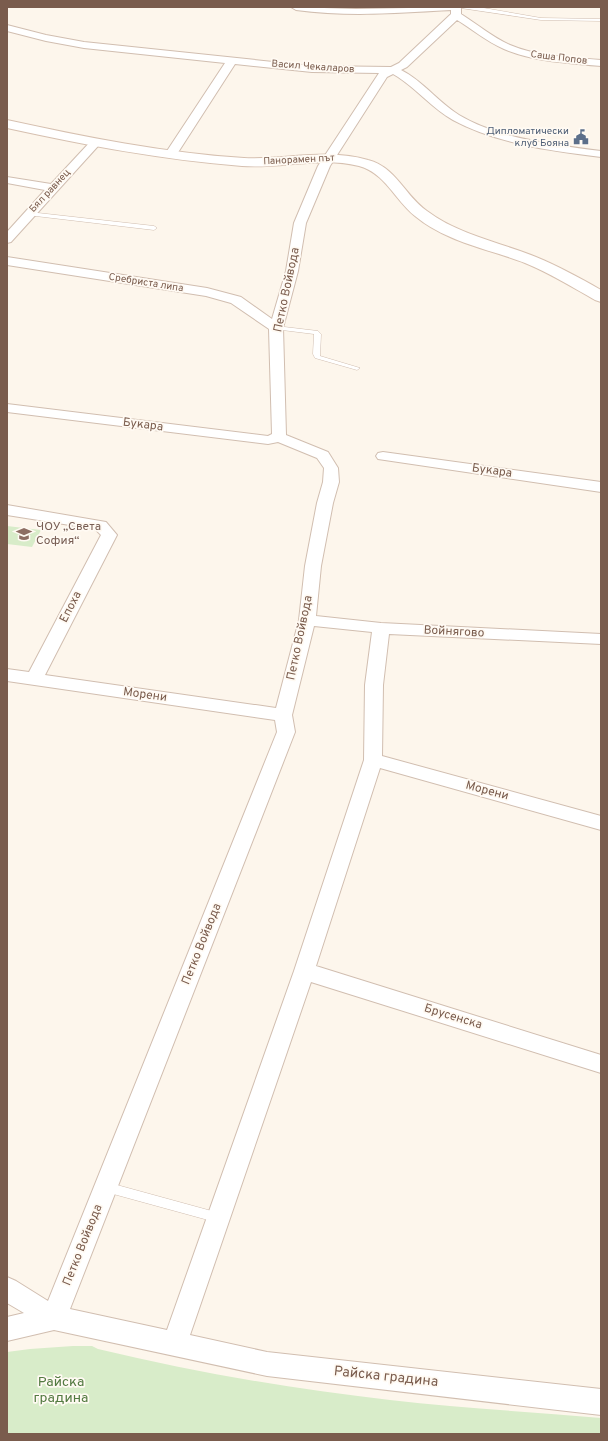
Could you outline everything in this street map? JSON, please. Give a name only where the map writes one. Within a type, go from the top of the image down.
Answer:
[{"type":"main road","name":"Панорамен път","points":[[7,124],[95,143],[215,160],[248,163],[331,157],[357,161],[375,166],[382,171],[405,200],[433,222],[472,239],[531,260],[601,297]]},
{"type":"street","points":[[296,7],[336,12],[456,11]]},
{"type":"street","name":"Саша Попов","points":[[456,11],[496,42],[524,53],[555,59],[601,63]]},
{"type":"street","name":"Петко Войвода","points":[[54,1318],[286,732],[283,715],[306,620],[313,566],[325,503],[331,482],[331,468],[323,455],[279,437],[276,328],[292,271],[300,223],[324,166],[383,75],[404,65],[456,11]]},
{"type":"street","name":"Васил Чекаларов","points":[[7,28],[46,38],[84,45],[312,69],[393,70],[404,75],[456,117],[471,124],[497,134],[541,144],[601,154]]},
{"type":"street","points":[[171,154],[232,60]]},
{"type":"street","name":"Бял равнец","points":[[7,239],[95,143]]},
{"type":"street","points":[[7,180],[53,188]]},
{"type":"street","name":"Сребриста липа","points":[[7,261],[207,292],[236,300],[276,328]]},
{"type":"street","name":"Букара","points":[[7,408],[268,440],[279,437]]},
{"type":"street","name":"Букара","points":[[383,456],[601,487]]},
{"type":"street","name":"Епоха","points":[[7,510],[100,525],[109,535],[34,679]]},
{"type":"street","name":"Войнягово","points":[[306,620],[381,628],[601,640]]},
{"type":"street","points":[[175,1343],[304,971],[373,760],[374,685],[381,628]]},
{"type":"street","name":"Морени","points":[[7,675],[283,715]]},
{"type":"street","name":"Морени","points":[[373,760],[601,823]]},
{"type":"street","name":"Брусенска","points":[[304,971],[601,1064]]},
{"type":"street","points":[[7,1289],[54,1318]]},
{"type":"street","points":[[7,1329],[54,1318]]},
{"type":"street","name":"Райска градина","points":[[54,1318],[267,1364],[601,1402]]},
{"type":"lane","points":[[456,11],[475,8],[541,19],[601,20]]},
{"type":"lane","points":[[29,214],[154,228]]},
{"type":"lane","points":[[276,328],[316,332],[318,334],[316,354],[318,357],[357,368]]},
{"type":"lane","points":[[106,1187],[219,1218]]},
{"type":"green space","points":[[7,526],[41,530],[32,547],[7,544]]},
{"type":"green space","name":"Райска градина","points":[[73,1346],[92,1346],[98,1349],[170,1365],[243,1379],[353,1396],[469,1408],[601,1418],[601,1434],[7,1434],[7,1352]]},
{"type":"place","name":"Дипломатически клуб Бояна","points":[[581,137]]},
{"type":"place","name":"ЧОУ „Света София“","points":[[24,534]]}]
